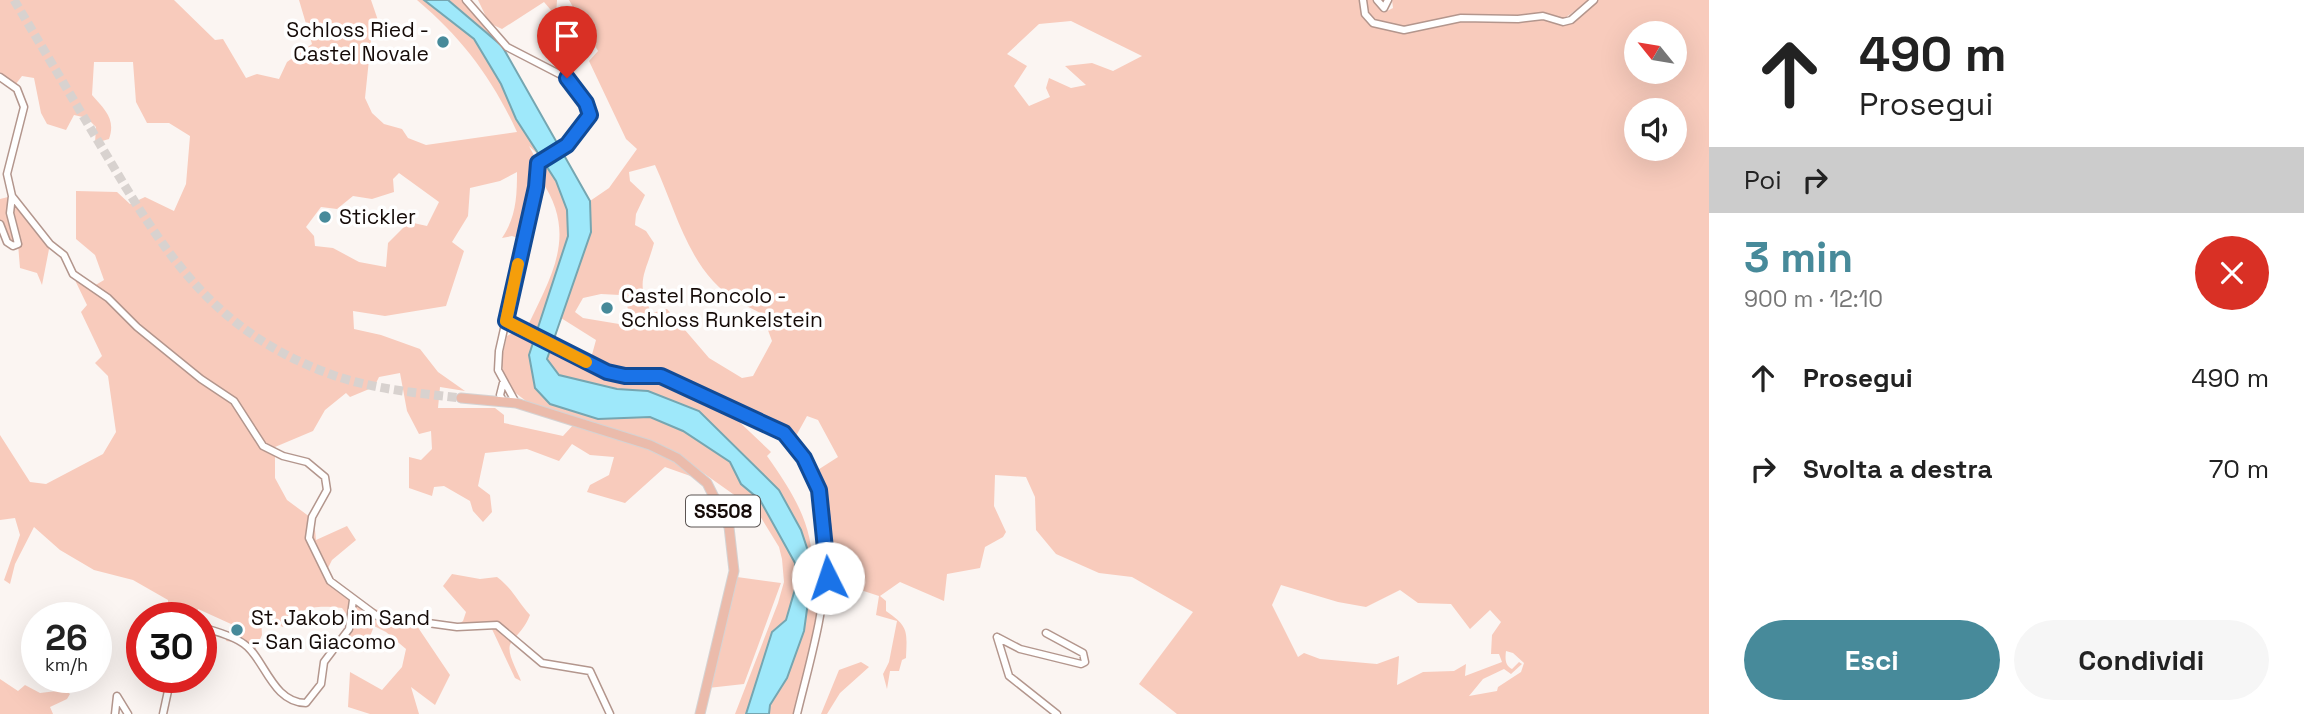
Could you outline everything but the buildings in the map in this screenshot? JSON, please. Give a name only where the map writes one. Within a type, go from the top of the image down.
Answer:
[{"type":"main road","name":"SS508","points":[[461,398],[501,397],[650,445],[677,458],[707,483],[718,501],[732,537],[734,571],[700,714]]},
{"type":"street","points":[[466,0],[507,47],[562,75],[590,111],[588,121],[562,149],[539,162],[536,187],[499,351],[498,370],[503,383],[501,397]]},
{"type":"street","points":[[1363,0],[1365,14],[1373,23],[1404,30],[1461,18],[1518,19],[1543,16],[1563,22],[1571,20],[1594,0]]},
{"type":"street","points":[[1377,0],[1384,8],[1388,0]]},
{"type":"street","points":[[0,78],[17,89],[24,107],[7,174],[12,196],[10,214],[18,243],[13,246],[7,242],[0,224]]},
{"type":"street","points":[[12,196],[50,244],[64,255],[73,274],[108,298],[137,327],[234,401],[263,446],[283,456],[307,462],[325,477],[327,490],[313,517],[310,544],[330,582],[374,615],[409,622],[468,628],[497,625],[542,663],[590,671],[610,714]]},
{"type":"street","points":[[506,321],[616,375],[661,376],[784,433],[804,458],[822,500],[828,578],[797,714]]},
{"type":"street","points":[[217,633],[243,643],[274,685],[293,701],[306,703],[321,684],[323,665],[349,629],[353,600]]},
{"type":"street","points":[[1045,633],[1083,653],[1085,662],[1081,664],[1020,649],[1005,638],[997,637],[1009,676],[1056,712]]},
{"type":"street","points":[[163,714],[168,693]]},
{"type":"street","points":[[115,714],[117,696],[128,714]]},
{"type":"shaded area","points":[[0,0],[174,0],[215,40],[223,39],[246,78],[257,74],[279,79],[287,62],[312,44],[299,0],[371,0],[382,32],[371,40],[365,98],[372,113],[384,124],[402,129],[408,138],[426,145],[517,132],[475,60],[449,29],[417,0],[424,0],[474,39],[501,84],[516,119],[540,156],[529,146],[538,163],[538,174],[524,240],[512,236],[502,238],[515,206],[517,172],[500,181],[470,188],[468,216],[452,242],[464,251],[446,306],[385,316],[353,311],[354,329],[420,349],[438,372],[465,391],[440,387],[438,408],[495,408],[504,415],[504,423],[563,436],[575,423],[634,444],[634,441],[526,401],[513,391],[505,379],[501,361],[507,336],[514,332],[524,334],[551,276],[556,258],[558,220],[541,180],[544,162],[556,181],[567,210],[568,236],[529,355],[535,388],[550,404],[598,419],[650,417],[683,431],[730,462],[741,484],[760,500],[795,563],[795,589],[786,620],[772,632],[746,714],[735,714],[784,582],[779,547],[757,511],[692,465],[690,468],[696,478],[665,467],[625,503],[587,492],[590,485],[609,475],[614,457],[590,455],[572,444],[559,461],[527,449],[485,453],[478,486],[490,495],[492,512],[483,522],[473,511],[470,501],[444,486],[434,487],[432,496],[409,488],[409,457],[421,460],[432,449],[431,431],[419,434],[407,411],[400,373],[379,377],[374,387],[350,397],[346,393],[325,410],[313,431],[275,447],[275,478],[287,500],[314,520],[316,540],[347,526],[356,540],[332,560],[327,570],[338,585],[368,606],[402,617],[457,625],[463,621],[466,612],[443,586],[452,574],[480,579],[497,577],[530,615],[510,647],[521,681],[515,678],[491,627],[469,630],[417,626],[450,675],[435,705],[411,687],[419,714],[370,714],[348,707],[350,672],[382,690],[402,667],[406,649],[386,632],[374,626],[366,647],[344,639],[350,619],[342,608],[309,608],[289,620],[283,627],[261,618],[262,635],[252,656],[241,643],[226,641],[231,624],[217,618],[217,602],[168,602],[133,580],[94,570],[60,550],[34,527],[15,564],[10,584],[4,580],[20,535],[15,518],[0,520],[0,435],[30,482],[46,484],[103,454],[116,432],[108,376],[95,363],[102,356],[81,312],[87,305],[73,276],[94,286],[104,280],[95,255],[76,239],[76,191],[117,192],[130,204],[145,197],[174,211],[186,184],[190,136],[169,123],[147,123],[136,102],[133,62],[94,62],[92,95],[108,115],[111,126],[109,139],[95,143],[96,127],[87,118],[74,115],[66,130],[47,124],[41,113],[34,78],[22,76],[12,89],[0,81]],"holes":[[[399,173],[439,202],[427,226],[409,222],[388,243],[386,267],[359,262],[333,248],[315,246],[314,236],[306,227],[321,207],[337,209],[353,196],[372,199],[394,192],[393,179]]]},
{"type":"shaded area","points":[[448,0],[464,0],[502,46]]},
{"type":"shaded area","points":[[478,0],[557,0],[556,16],[544,2],[502,29],[489,23]]},
{"type":"shaded area","points":[[569,0],[1361,0],[1363,14],[1370,24],[1391,30],[1462,20],[1543,18],[1566,25],[1596,0],[1709,0],[1709,714],[1177,714],[1139,684],[1193,612],[1132,577],[1099,573],[1056,554],[1036,530],[1035,497],[1026,477],[995,475],[994,506],[1006,532],[1003,537],[985,547],[980,568],[947,574],[944,601],[900,582],[880,596],[886,601],[886,611],[899,621],[906,635],[906,658],[902,660],[899,671],[890,671],[887,689],[883,674],[889,662],[897,621],[876,615],[879,596],[830,580],[824,507],[813,473],[838,457],[818,420],[807,416],[796,436],[791,435],[669,370],[665,374],[614,373],[590,362],[596,340],[561,318],[591,231],[590,201],[609,188],[637,149],[626,139],[589,61],[598,51]],"holes":[[[1071,21],[1142,56],[1113,71],[1092,63],[1065,66],[1086,85],[1071,88],[1049,78],[1046,88],[1050,97],[1029,106],[1014,86],[1027,66],[1007,54],[1039,24]],[[655,165],[687,241],[703,269],[724,291],[762,314],[772,341],[753,376],[742,378],[709,358],[667,309],[652,313],[644,294],[643,278],[654,243],[646,231],[635,225],[636,214],[645,195],[630,181],[629,172]],[[601,294],[620,295],[627,301],[628,313],[619,324],[583,318],[575,312],[583,298]],[[1281,585],[1338,602],[1366,607],[1400,590],[1418,603],[1451,604],[1470,629],[1490,610],[1501,622],[1492,635],[1491,654],[1499,654],[1502,662],[1465,676],[1466,664],[1454,671],[1423,672],[1397,685],[1399,656],[1377,664],[1320,659],[1304,653],[1298,657],[1272,605]],[[1506,651],[1513,653],[1524,663],[1521,672],[1498,687],[1497,691],[1469,696],[1483,679],[1504,669],[1511,674],[1522,664],[1519,662],[1512,669],[1507,664]]]},
{"type":"shaded area","points":[[1365,0],[1373,0],[1385,12],[1393,8],[1392,0],[1590,0],[1562,20],[1462,15],[1400,27],[1371,20]]},
{"type":"shaded area","points":[[12,196],[50,244],[42,285],[37,273],[20,268],[18,244],[13,246],[0,224],[0,199]]},
{"type":"shaded area","points":[[551,348],[615,379],[653,377],[708,401],[732,415],[771,452],[767,456],[791,492],[806,525],[812,565],[779,490],[648,391],[617,389],[559,375],[547,359]]},
{"type":"shaded area","points":[[813,568],[811,604],[820,613],[797,714],[769,714],[770,705],[787,678]]},
{"type":"shaded area","points":[[737,577],[781,583],[744,684],[708,688]]},
{"type":"shaded area","points":[[861,662],[869,667],[840,693],[827,714],[821,714],[839,670]]},
{"type":"shaded area","points":[[0,679],[18,691],[21,688],[21,693],[70,694],[67,699],[50,707],[53,714],[0,714]]},
{"type":"water","points":[[424,0],[448,0],[502,46],[590,201],[591,232],[547,359],[559,375],[617,389],[648,391],[699,411],[779,490],[801,530],[813,566],[804,631],[787,678],[770,705],[769,714],[746,714],[772,632],[786,620],[795,589],[795,563],[760,500],[741,484],[730,462],[683,431],[650,417],[598,419],[550,404],[535,388],[529,355],[568,236],[567,210],[556,181],[516,119],[501,84],[474,39]]},
{"type":"tunnel","points":[[14,0],[148,222],[195,284],[222,311],[253,335],[289,356],[330,374],[378,387],[461,398]]},
{"type":"slow traffic","points":[[518,264],[506,321],[586,362]]},
{"type":"place","name":"Schloss Ried - Castel Novale","points":[[443,42]]},
{"type":"place","name":"Stickler","points":[[325,217]]},
{"type":"place","name":"Castel Roncolo - Schloss Runkelstein","points":[[607,308]]},
{"type":"place","name":"St. Jakob im Sand - San Giacomo","points":[[237,630]]},
{"type":"route","points":[[567,78],[586,103],[590,115],[567,145],[538,163],[536,187],[506,321],[607,372],[625,376],[661,376],[784,433],[804,458],[819,490],[823,507],[828,578]]}]
